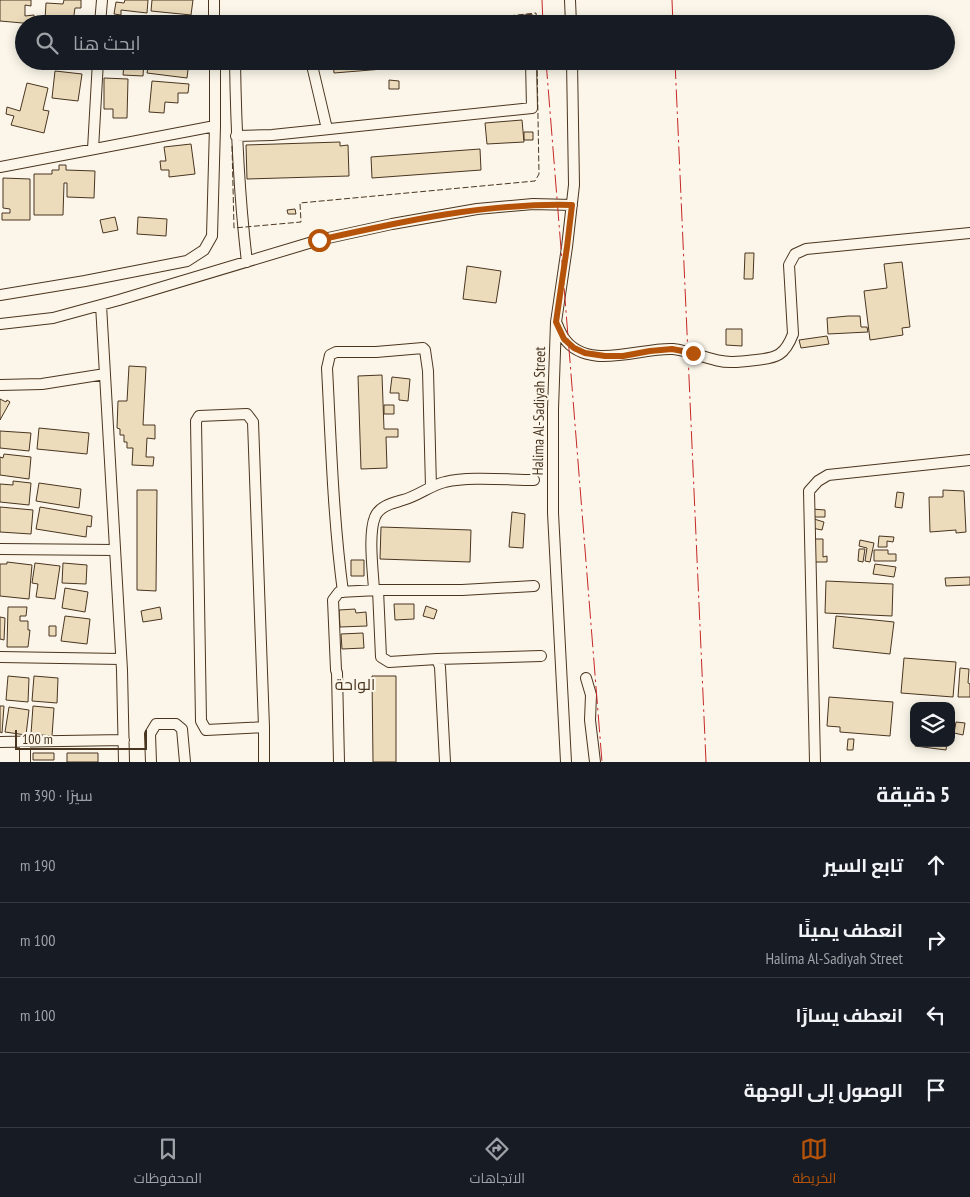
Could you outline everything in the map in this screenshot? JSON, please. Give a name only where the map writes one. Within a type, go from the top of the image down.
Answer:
[{"type":"street","points":[[101,15],[102,0]]},
{"type":"street","points":[[214,0],[214,15]]},
{"type":"street","points":[[570,0],[571,15]]},
{"type":"street","points":[[92,149],[97,70]]},
{"type":"street","points":[[0,295],[187,261],[204,250],[212,236],[215,70]]},
{"type":"street","points":[[235,70],[236,136],[242,224],[248,262]]},
{"type":"street","points":[[313,70],[327,129]]},
{"type":"street","points":[[236,136],[272,135],[532,108],[531,70]]},
{"type":"street","name":"Halima Al-Sadiyah Street","points":[[566,762],[553,513],[553,408],[556,322],[574,185],[572,70]]},
{"type":"street","points":[[0,167],[215,126]]},
{"type":"street","points":[[0,324],[52,318],[319,240],[411,220],[477,208],[533,204],[572,205]]},
{"type":"street","points":[[556,322],[564,339],[574,348],[585,353],[623,356],[672,349],[732,362],[772,358],[782,354],[790,343],[793,334],[789,265],[795,254],[806,249],[970,232]]},
{"type":"street","points":[[101,305],[121,659],[124,762]]},
{"type":"street","points":[[343,592],[336,537],[332,471],[327,368],[330,354],[336,352],[376,352],[423,348],[425,350],[428,371],[431,487]]},
{"type":"street","points":[[0,385],[42,384],[105,374]]},
{"type":"street","points":[[264,727],[206,730],[201,721],[196,421],[199,416],[247,414],[253,422],[264,727],[264,762]]},
{"type":"street","points":[[814,762],[808,491],[818,481],[828,475],[970,460]]},
{"type":"street","points":[[534,480],[461,480],[445,482],[394,502],[379,510],[375,516],[372,548],[380,657],[386,661],[541,656]]},
{"type":"street","points":[[0,549],[115,550]]},
{"type":"street","points":[[339,762],[333,600],[337,593],[376,590],[462,590],[534,586]]},
{"type":"street","points":[[0,657],[121,659]]},
{"type":"street","points":[[437,659],[440,667],[445,762]]},
{"type":"street","points":[[586,678],[591,696],[590,720],[595,762]]},
{"type":"street","points":[[151,762],[150,734],[156,724],[176,724],[182,729],[185,762]]},
{"type":"street","points":[[0,742],[124,740]]},
{"type":"street","points":[[25,742],[25,762]]},
{"type":"building","points":[[0,0],[31,0],[31,6],[25,5],[25,15],[15,15],[15,22],[0,21]]},
{"type":"building","points":[[64,0],[81,0],[81,8],[75,8],[74,15],[45,15],[46,3],[63,4]]},
{"type":"building","points":[[125,0],[148,0],[147,13],[121,10],[121,15],[114,14],[116,2],[124,3]]},
{"type":"building","points":[[152,0],[193,0],[191,15],[151,11]]},
{"type":"building","points":[[123,70],[143,70],[143,76],[123,75]]},
{"type":"building","points":[[148,70],[188,70],[187,78],[147,73]]},
{"type":"building","points":[[334,70],[371,70],[334,73]]},
{"type":"building","points":[[55,71],[82,74],[78,101],[52,98]]},
{"type":"building","points":[[104,78],[128,79],[127,118],[113,118],[113,109],[104,109]]},
{"type":"building","points":[[389,80],[399,81],[399,89],[389,89]]},
{"type":"building","points":[[152,81],[189,84],[188,93],[178,93],[178,103],[165,102],[164,113],[149,112]]},
{"type":"building","points":[[27,83],[48,88],[43,110],[49,111],[44,133],[11,125],[14,116],[6,114],[7,107],[20,111]]},
{"type":"building","points":[[522,120],[524,142],[487,144],[485,123]]},
{"type":"building","points":[[524,132],[533,132],[533,140],[524,140]]},
{"type":"building","points":[[340,142],[340,146],[348,145],[349,176],[247,179],[246,145]]},
{"type":"building","points":[[191,144],[195,174],[169,177],[169,170],[161,170],[160,161],[166,161],[164,147]]},
{"type":"building","points":[[480,149],[481,170],[372,178],[371,157]]},
{"type":"building","points":[[59,165],[66,165],[66,170],[95,171],[94,198],[67,197],[67,183],[64,183],[63,215],[34,215],[34,174],[52,174],[52,170],[59,170]]},
{"type":"building","points":[[3,178],[30,179],[30,220],[2,220],[2,213],[10,213],[10,209],[3,208]]},
{"type":"building","points":[[295,209],[296,214],[288,214],[287,210]]},
{"type":"building","points":[[115,217],[118,230],[103,233],[100,220]]},
{"type":"building","points":[[138,217],[167,219],[166,236],[137,234]]},
{"type":"building","points":[[745,253],[754,253],[753,279],[744,279]]},
{"type":"building","points":[[902,262],[910,327],[902,328],[903,335],[870,340],[864,291],[887,288],[884,264]]},
{"type":"building","points":[[467,266],[501,271],[496,303],[463,299]]},
{"type":"building","points":[[860,316],[861,327],[867,327],[868,332],[828,334],[827,318]]},
{"type":"building","points":[[726,329],[742,329],[742,346],[726,345]]},
{"type":"building","points":[[827,336],[829,344],[801,348],[799,340]]},
{"type":"building","points":[[129,366],[146,367],[143,425],[155,425],[155,439],[147,438],[146,457],[154,457],[153,466],[132,465],[133,448],[127,448],[127,442],[124,442],[124,435],[120,435],[120,429],[117,428],[118,401],[127,401]]},
{"type":"building","points":[[382,375],[384,429],[398,429],[398,437],[386,437],[387,468],[361,469],[358,376]]},
{"type":"building","points":[[392,377],[410,379],[408,401],[399,400],[399,393],[390,393]]},
{"type":"building","points":[[0,399],[10,402],[0,420]]},
{"type":"building","points":[[384,405],[394,405],[394,414],[384,414]]},
{"type":"building","points":[[39,428],[89,433],[87,454],[37,449]]},
{"type":"building","points":[[0,431],[31,433],[29,451],[0,448]]},
{"type":"building","points":[[4,454],[31,457],[29,479],[0,475],[0,457],[3,458]]},
{"type":"building","points":[[13,481],[31,483],[29,505],[0,502],[0,484],[13,485]]},
{"type":"building","points":[[39,483],[81,489],[79,508],[36,501]]},
{"type":"building","points":[[137,490],[157,490],[156,591],[137,590]]},
{"type":"building","points":[[943,490],[964,491],[966,532],[956,533],[956,530],[930,532],[929,497],[943,497]]},
{"type":"building","points":[[897,492],[904,493],[902,508],[895,507]]},
{"type":"building","points":[[0,507],[33,510],[31,534],[0,532]]},
{"type":"building","points":[[40,507],[92,516],[91,527],[87,526],[86,537],[36,529]]},
{"type":"building","points":[[812,509],[825,510],[825,517],[812,517]]},
{"type":"building","points":[[512,512],[525,514],[523,548],[509,547]]},
{"type":"building","points":[[814,519],[824,522],[822,530],[812,528]]},
{"type":"building","points":[[381,527],[471,530],[470,562],[380,559]]},
{"type":"building","points":[[879,536],[894,537],[893,542],[887,541],[887,547],[878,547]]},
{"type":"building","points":[[810,539],[823,539],[823,557],[827,556],[827,562],[811,562]]},
{"type":"building","points":[[860,540],[874,543],[870,562],[865,561],[867,548],[859,546]]},
{"type":"building","points":[[859,549],[865,549],[863,562],[858,561]]},
{"type":"building","points":[[874,550],[888,550],[888,554],[896,554],[896,561],[874,561]]},
{"type":"building","points":[[351,560],[364,560],[364,576],[351,576]]},
{"type":"building","points":[[7,562],[32,565],[29,599],[0,596],[0,564],[7,564]]},
{"type":"building","points":[[35,563],[60,566],[55,599],[36,597],[38,584],[32,583]]},
{"type":"building","points":[[63,563],[87,565],[86,584],[62,583]]},
{"type":"building","points":[[875,564],[896,567],[894,577],[873,574]]},
{"type":"building","points":[[970,577],[970,585],[946,586],[945,578]]},
{"type":"building","points":[[826,581],[893,584],[892,616],[825,613]]},
{"type":"building","points":[[65,588],[88,592],[85,612],[62,608]]},
{"type":"building","points":[[394,604],[414,604],[414,619],[395,620]]},
{"type":"building","points":[[426,606],[437,610],[434,619],[423,616]]},
{"type":"building","points":[[8,607],[27,607],[26,616],[20,616],[20,621],[28,621],[28,630],[30,630],[28,647],[7,647]]},
{"type":"building","points":[[160,607],[162,619],[143,622],[141,611]]},
{"type":"building","points":[[355,609],[356,613],[366,612],[367,626],[340,627],[339,610]]},
{"type":"building","points":[[65,616],[90,619],[87,644],[61,641]]},
{"type":"building","points":[[836,616],[894,622],[890,654],[833,648]]},
{"type":"building","points":[[0,617],[5,618],[4,640],[0,639]]},
{"type":"building","points":[[49,626],[56,626],[56,636],[49,636]]},
{"type":"building","points":[[363,633],[364,648],[342,649],[341,634]]},
{"type":"building","points":[[904,658],[956,662],[953,697],[901,693]]},
{"type":"building","points":[[960,668],[969,669],[970,697],[958,697]]},
{"type":"building","points":[[8,676],[29,678],[28,702],[6,700]]},
{"type":"building","points":[[34,676],[58,678],[57,703],[32,701]]},
{"type":"building","points":[[372,676],[396,676],[396,762],[373,762]]},
{"type":"building","points":[[829,697],[893,702],[890,736],[840,732],[840,727],[827,726]]},
{"type":"building","points":[[0,706],[4,706],[2,733],[0,732]]},
{"type":"building","points":[[33,706],[54,708],[52,736],[31,734]]},
{"type":"building","points":[[9,707],[29,710],[26,735],[5,732]]},
{"type":"building","points":[[956,722],[965,723],[963,735],[955,733]]},
{"type":"building","points":[[848,739],[854,739],[853,750],[847,750]]},
{"type":"building","points":[[923,747],[946,747],[946,750]]},
{"type":"building","points":[[33,753],[54,753],[54,760],[33,760]]},
{"type":"building","points":[[67,753],[98,753],[98,762],[67,762]]},
{"type":"fence","points":[[517,15],[536,13],[536,15]]},
{"type":"fence","points":[[232,146],[234,228],[301,222],[300,203],[535,181],[539,174],[537,70]]},
{"type":"power","points":[[542,0],[543,15]]},
{"type":"power","points":[[672,0],[673,15]]},
{"type":"power","points":[[547,70],[602,762]]},
{"type":"power","points":[[675,70],[706,762]]},
{"type":"district","name":"الواحة","points":[[355,684]]},
{"type":"route","points":[[319,240],[477,208],[533,204],[572,205],[556,322],[564,339],[574,348],[585,353],[605,356],[623,356],[672,349],[693,353]]}]
